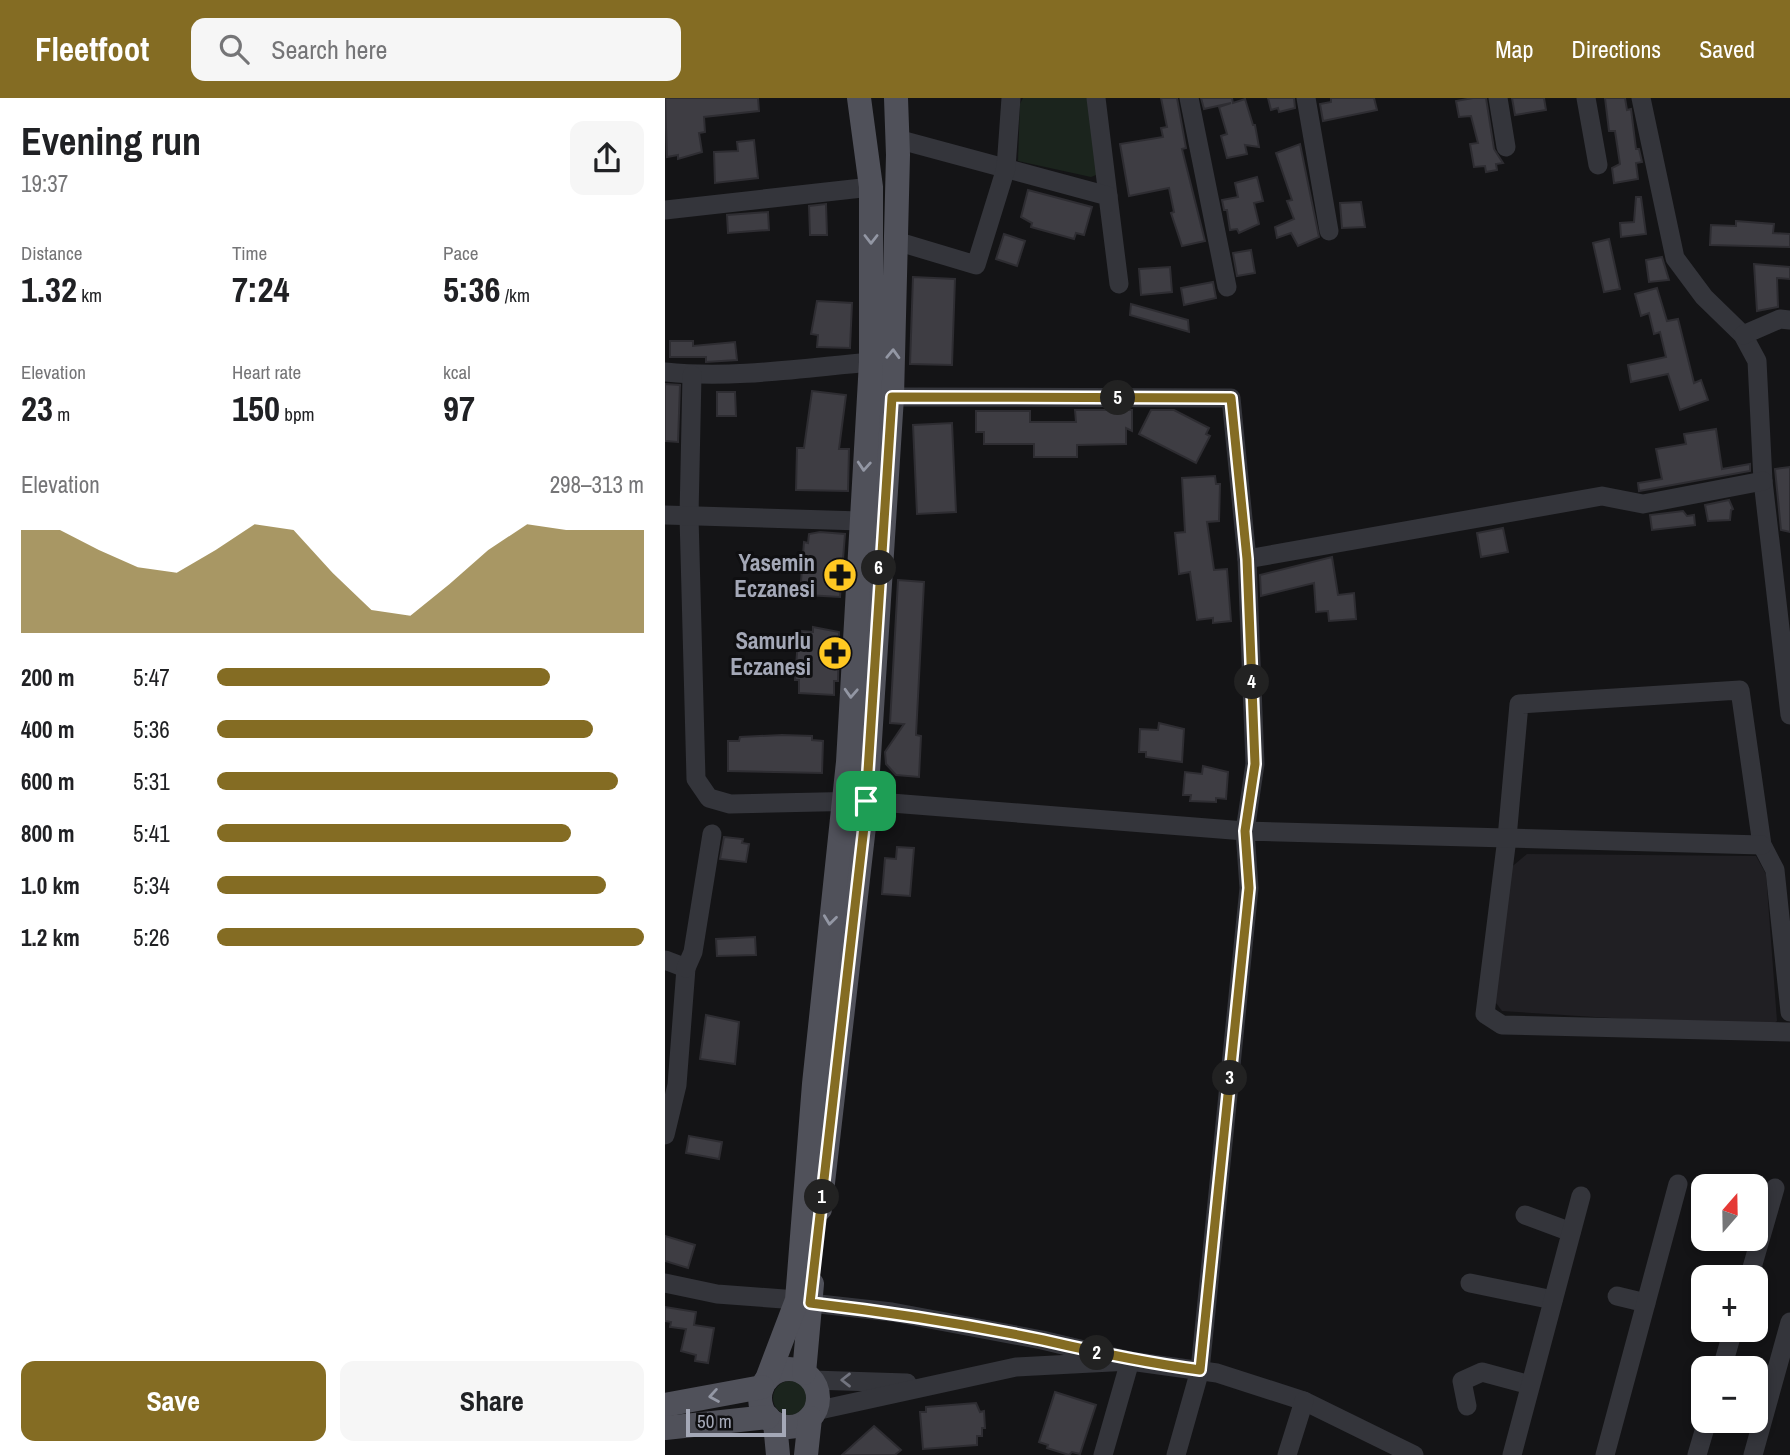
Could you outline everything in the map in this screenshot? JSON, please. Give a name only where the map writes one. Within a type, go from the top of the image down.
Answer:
[{"type":"main road","points":[[855,801],[860,522],[871,362],[871,187],[859,98]]},
{"type":"main road","points":[[806,1455],[818,1395],[808,1377],[803,1301],[815,1070],[855,801],[892,397],[896,98]]},
{"type":"main road","points":[[778,1455],[771,1420],[761,1405],[765,1383],[803,1301]]},
{"type":"main road","points":[[665,1405],[765,1383],[785,1369],[808,1377]]},
{"type":"main road","points":[[665,1428],[771,1420],[795,1426],[813,1415]]},
{"type":"street","points":[[896,241],[976,265],[1006,169],[1011,98]]},
{"type":"street","points":[[1096,98],[1119,284]]},
{"type":"street","points":[[1189,98],[1227,287]]},
{"type":"street","points":[[1306,98],[1329,231]]},
{"type":"street","points":[[1498,98],[1506,147]]},
{"type":"street","points":[[1585,98],[1598,166]]},
{"type":"street","points":[[1640,98],[1675,258],[1704,298],[1743,335],[1757,361],[1763,481],[1790,706]]},
{"type":"street","points":[[897,139],[1108,196]]},
{"type":"street","points":[[665,210],[765,196],[871,187]]},
{"type":"street","points":[[1743,335],[1780,319],[1790,320]]},
{"type":"street","points":[[665,372],[692,375],[759,373],[871,362]]},
{"type":"street","points":[[692,375],[689,516],[696,779],[709,798],[730,804],[855,801],[1245,831],[1762,845]]},
{"type":"street","points":[[892,397],[1231,398],[1247,559],[1255,764],[1245,831],[1249,888],[1200,1370],[1176,1455]]},
{"type":"street","points":[[1247,559],[1602,496],[1643,504],[1763,481]]},
{"type":"street","points":[[665,515],[860,522]]},
{"type":"street","points":[[1790,1012],[1775,870],[1762,845],[1739,690],[1519,704],[1507,838],[1485,1014],[1502,1025],[1790,1032]]},
{"type":"street","points":[[665,1135],[677,1085],[686,968],[693,952],[712,834]]},
{"type":"street","points":[[665,960],[686,968]]},
{"type":"street","points":[[1605,1455],[1678,1184]]},
{"type":"street","points":[[1753,1265],[1775,1188]]},
{"type":"street","points":[[1512,1455],[1581,1196]]},
{"type":"street","points":[[1525,1215],[1571,1231]]},
{"type":"street","points":[[665,1283],[717,1294],[892,1312],[1042,1340],[1130,1361],[1200,1370],[1304,1401],[1414,1455]]},
{"type":"street","points":[[1470,1283],[1553,1300]]},
{"type":"street","points":[[1617,1296],[1646,1303]]},
{"type":"street","points":[[1753,1455],[1790,1322]]},
{"type":"street","points":[[813,1415],[929,1384],[1016,1367],[1130,1361]]},
{"type":"street","points":[[1103,1455],[1130,1361]]},
{"type":"street","points":[[1467,1406],[1462,1381],[1482,1373],[1530,1385]]},
{"type":"street","points":[[808,1377],[929,1384]]},
{"type":"street","points":[[1287,1455],[1304,1401]]},
{"type":"street","points":[[1697,1455],[1703,1433]]},
{"type":"shaded area","points":[[1023,98],[1088,98],[1101,173],[1091,177],[1018,161],[1020,104]]},
{"type":"shaded area","points":[[1527,854],[1756,856],[1766,874],[1777,1021],[1767,1028],[1502,1011],[1490,995],[1508,870]]},
{"type":"shaded area","points":[[790,1381],[802,1386],[807,1398],[802,1410],[790,1415],[778,1410],[773,1398],[778,1386]]},
{"type":"building","points":[[665,98],[758,98],[759,111],[704,117],[705,132],[699,133],[702,152],[678,159],[678,155],[667,157]]},
{"type":"building","points":[[1161,98],[1177,98],[1186,148],[1182,149],[1205,241],[1182,246],[1171,213],[1174,212],[1169,188],[1129,196],[1120,144],[1163,137],[1161,128],[1167,127]]},
{"type":"building","points":[[1201,98],[1232,98],[1233,103],[1245,99],[1255,125],[1259,147],[1245,145],[1247,154],[1227,158],[1221,136],[1227,134],[1219,107],[1231,103],[1204,109]]},
{"type":"building","points":[[1268,98],[1294,98],[1295,108],[1279,112],[1278,108],[1271,110]]},
{"type":"building","points":[[1331,98],[1374,98],[1377,110],[1323,121],[1320,104],[1331,102]]},
{"type":"building","points":[[1486,98],[1494,149],[1503,163],[1496,164],[1497,170],[1486,172],[1485,166],[1474,167],[1470,144],[1478,143],[1471,116],[1459,117],[1456,101]]},
{"type":"building","points":[[1512,98],[1544,98],[1546,110],[1515,115]]},
{"type":"building","points":[[1605,98],[1625,98],[1627,110],[1631,109],[1636,149],[1639,149],[1642,162],[1636,163],[1638,179],[1614,183],[1612,168],[1620,164],[1615,131],[1609,131]]},
{"type":"building","points":[[754,140],[758,178],[715,183],[714,152],[738,151],[737,142]]},
{"type":"building","points":[[1300,144],[1319,237],[1298,246],[1291,233],[1277,238],[1275,227],[1294,219],[1287,201],[1292,200],[1276,153]]},
{"type":"building","points":[[1257,177],[1263,201],[1254,203],[1259,224],[1239,233],[1237,229],[1230,230],[1227,210],[1224,210],[1222,200],[1238,197],[1235,183]]},
{"type":"building","points":[[1028,190],[1092,207],[1084,235],[1076,233],[1074,239],[1031,227],[1032,223],[1021,217]]},
{"type":"building","points":[[1636,197],[1641,197],[1646,234],[1621,237],[1620,223],[1634,222]]},
{"type":"building","points":[[1361,202],[1365,227],[1342,228],[1340,203]]},
{"type":"building","points":[[826,204],[827,235],[810,235],[809,206]]},
{"type":"building","points":[[768,212],[769,230],[728,233],[727,215]]},
{"type":"building","points":[[1736,221],[1774,224],[1773,233],[1790,234],[1790,247],[1710,245],[1711,225],[1736,226]]},
{"type":"building","points":[[1004,234],[1025,241],[1017,266],[996,259]]},
{"type":"building","points":[[1609,239],[1620,289],[1604,292],[1593,243]]},
{"type":"building","points":[[1251,250],[1255,273],[1237,276],[1233,253]]},
{"type":"building","points":[[1662,257],[1669,280],[1649,282],[1646,260]]},
{"type":"building","points":[[1754,264],[1790,267],[1790,279],[1777,278],[1778,307],[1757,311]]},
{"type":"building","points":[[1170,267],[1172,292],[1141,295],[1139,269]]},
{"type":"building","points":[[913,277],[955,279],[952,365],[910,364]]},
{"type":"building","points":[[1213,282],[1216,298],[1184,305],[1181,288]]},
{"type":"building","points":[[1657,288],[1667,321],[1678,319],[1694,383],[1701,380],[1708,400],[1680,410],[1668,374],[1631,382],[1628,365],[1666,357],[1660,332],[1654,334],[1649,313],[1641,316],[1635,294]]},
{"type":"building","points":[[817,301],[852,303],[850,348],[817,347],[818,335],[811,334]]},
{"type":"building","points":[[1131,304],[1188,320],[1189,332],[1130,315]]},
{"type":"building","points":[[670,341],[693,341],[693,346],[735,342],[737,360],[706,362],[706,357],[670,357]]},
{"type":"building","points":[[665,384],[680,385],[678,442],[665,441]]},
{"type":"building","points":[[812,391],[846,395],[839,449],[849,449],[848,491],[796,490],[797,448],[804,448]]},
{"type":"building","points":[[717,392],[735,392],[736,416],[717,416]]},
{"type":"building","points":[[1075,410],[1132,410],[1132,431],[1126,428],[1126,444],[1077,445],[1077,457],[1034,457],[1034,444],[984,444],[984,432],[976,432],[976,411],[1030,411],[1030,422],[1076,422]]},
{"type":"building","points":[[1151,410],[1174,410],[1209,428],[1206,434],[1210,436],[1196,463],[1139,434]]},
{"type":"building","points":[[952,423],[956,512],[917,514],[913,425]]},
{"type":"building","points":[[1716,429],[1722,469],[1750,464],[1750,471],[1639,491],[1638,483],[1662,479],[1656,449],[1686,444],[1684,434]]},
{"type":"building","points":[[1790,467],[1790,532],[1781,530],[1775,469]]},
{"type":"building","points":[[1215,476],[1216,484],[1220,484],[1219,521],[1207,522],[1214,570],[1227,569],[1231,621],[1213,623],[1213,618],[1197,620],[1190,572],[1179,574],[1175,533],[1185,532],[1182,478]]},
{"type":"building","points":[[1729,500],[1733,509],[1730,520],[1708,521],[1705,505]]},
{"type":"building","points":[[1683,511],[1687,516],[1694,515],[1695,525],[1652,530],[1650,515]]},
{"type":"building","points":[[1503,528],[1508,552],[1481,557],[1477,533]]},
{"type":"building","points":[[809,534],[845,534],[840,597],[806,595],[806,582],[801,582],[804,542],[808,543]]},
{"type":"building","points":[[1332,557],[1338,595],[1354,593],[1356,619],[1329,621],[1328,611],[1316,612],[1314,583],[1261,596],[1260,575]]},
{"type":"building","points":[[898,580],[924,582],[916,735],[921,736],[919,777],[896,775],[886,764],[885,752],[904,724],[890,723]]},
{"type":"building","points":[[813,627],[839,632],[838,681],[834,681],[834,695],[799,693],[799,680],[795,680],[798,640],[802,640],[802,631],[813,632]]},
{"type":"building","points":[[1159,723],[1184,729],[1182,762],[1146,757],[1146,752],[1139,752],[1140,729],[1158,730]]},
{"type":"building","points":[[812,736],[812,740],[823,741],[822,773],[728,771],[728,741],[739,741],[740,737]]},
{"type":"building","points":[[1203,766],[1228,772],[1226,799],[1216,798],[1216,802],[1190,801],[1191,795],[1183,795],[1185,772],[1202,774]]},
{"type":"building","points":[[724,837],[743,839],[742,843],[749,844],[746,862],[720,859]]},
{"type":"building","points":[[897,847],[914,848],[910,896],[882,894],[885,858],[896,859]]},
{"type":"building","points":[[755,937],[756,955],[717,956],[716,939]]},
{"type":"building","points":[[706,1015],[739,1022],[735,1064],[700,1059]]},
{"type":"building","points":[[689,1136],[722,1142],[719,1159],[686,1153]]},
{"type":"building","points":[[665,1236],[695,1245],[688,1268],[665,1261]]},
{"type":"building","points":[[665,1307],[696,1312],[694,1325],[714,1328],[708,1363],[695,1361],[696,1355],[681,1351],[686,1329],[670,1327],[671,1322],[665,1321]]},
{"type":"building","points":[[1055,1392],[1096,1405],[1080,1454],[1072,1452],[1069,1455],[1047,1448],[1048,1445],[1039,1442]]},
{"type":"building","points":[[976,1403],[980,1412],[984,1411],[985,1428],[982,1428],[982,1436],[977,1436],[977,1445],[923,1449],[920,1412],[926,1412],[926,1407]]},
{"type":"building","points":[[874,1426],[901,1450],[895,1455],[842,1455]]},
{"type":"place","name":"Yasemin Eczanesi","points":[[840,575]]},
{"type":"place","name":"Samurlu Eczanesi","points":[[835,653]]},
{"type":"route","points":[[892,397],[1231,398],[1247,559],[1255,764],[1245,831],[1249,888],[1200,1370],[1130,1361],[1042,1340],[892,1312],[810,1303],[866,801],[892,397]]}]
